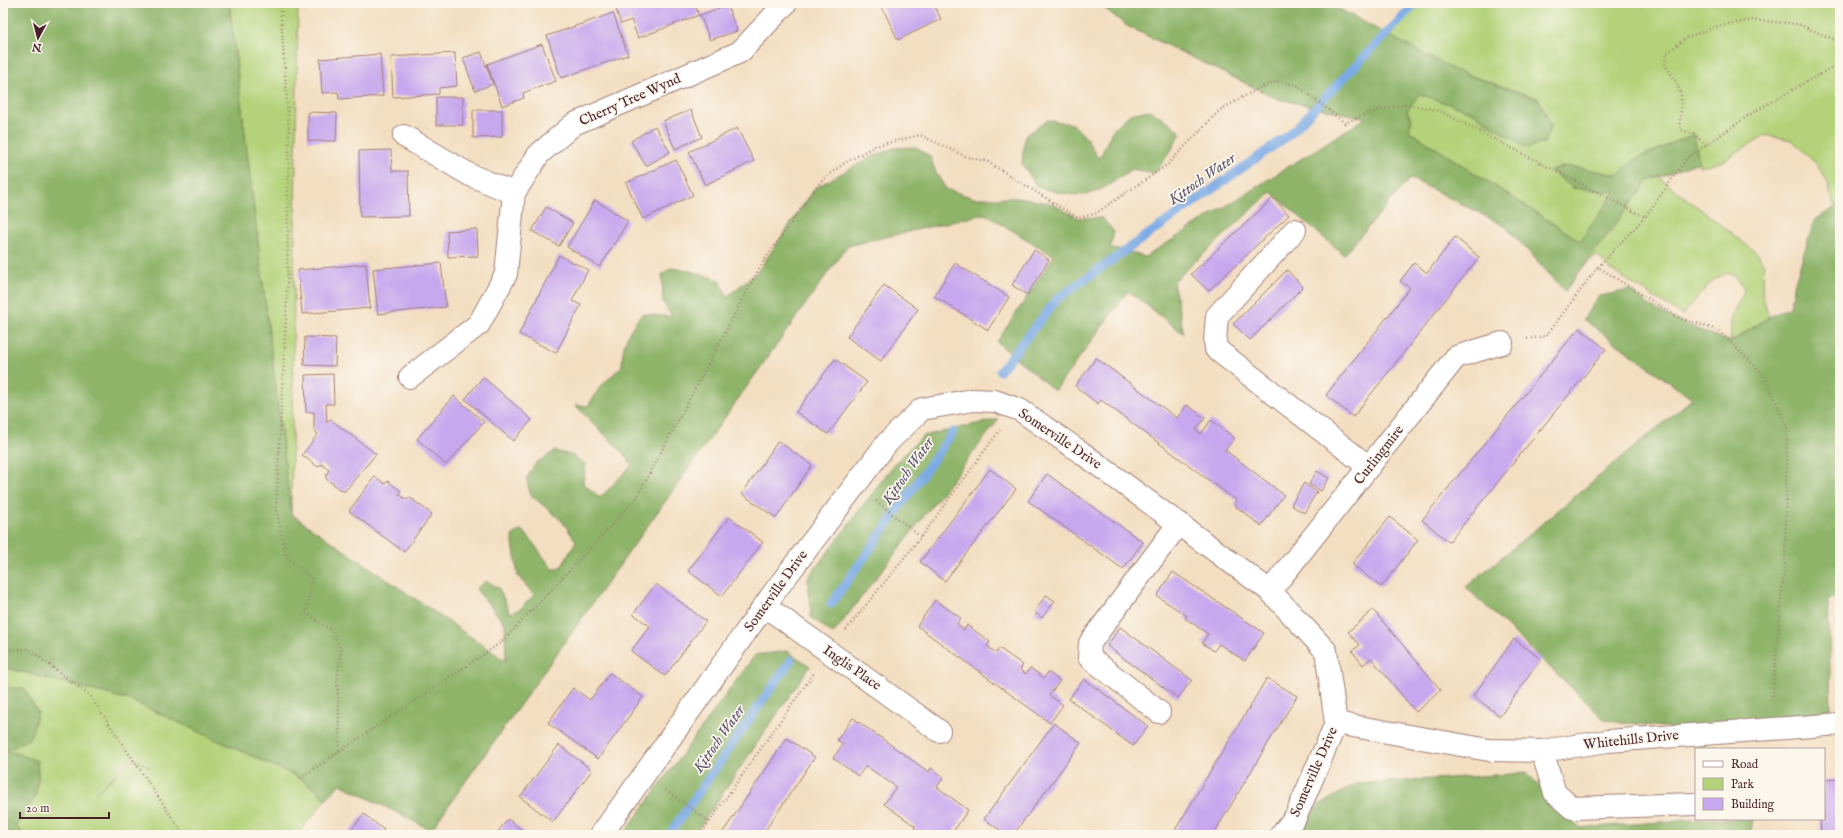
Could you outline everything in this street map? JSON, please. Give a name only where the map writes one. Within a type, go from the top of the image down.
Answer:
[{"type":"street","name":"Cherry Tree Wynd","points":[[410,377],[479,324],[506,274],[514,193],[539,154],[574,124],[740,52],[786,3]]},
{"type":"street","points":[[404,136],[470,175],[514,193]]},
{"type":"street","points":[[1295,230],[1217,316],[1215,342],[1216,349],[1370,468]]},
{"type":"street","name":"Curlingmire","points":[[1270,591],[1370,468],[1456,357],[1502,343]]},
{"type":"street","name":"Somerville Drive","points":[[601,835],[765,606],[887,443],[922,410],[972,400],[995,402],[1015,408],[1082,453],[1270,591],[1326,651],[1336,723],[1296,816],[1280,835]]},
{"type":"street","points":[[1159,712],[1089,657],[1090,643],[1179,523]]},
{"type":"street","name":"Inglis Place","points":[[765,606],[940,731]]},
{"type":"street","name":"Whitehills Drive","points":[[1336,723],[1488,750],[1542,751],[1608,741],[1840,724]]},
{"type":"street","points":[[1542,751],[1555,793],[1572,808],[1695,804]]},
{"type":"path","points":[[280,3],[289,131],[287,299],[276,508],[286,556],[312,579],[306,613],[332,631],[341,651],[337,681],[339,752]]},
{"type":"path","points":[[1706,145],[1694,134],[1681,130],[1679,123],[1682,99],[1680,88],[1665,65],[1668,52],[1686,38],[1718,26],[1753,20],[1798,24],[1840,42]]},
{"type":"path","points":[[1502,343],[1546,336],[1598,268],[1645,217],[1687,158],[1755,111],[1831,68],[1840,66]]},
{"type":"path","points":[[300,778],[502,642],[636,499],[761,265],[819,183],[844,164],[875,146],[920,135],[967,156],[988,162],[1078,218],[1095,214],[1167,164],[1220,110],[1257,89],[1279,81],[1297,85],[1345,123],[1368,113],[1406,104],[1440,111],[1645,217]]},
{"type":"path","points":[[1598,268],[1679,318],[1718,330],[1765,376],[1787,428],[1785,558],[1769,729]]},
{"type":"path","points":[[700,835],[828,652],[921,537],[1015,408]]},
{"type":"path","points":[[856,484],[921,537]]},
{"type":"path","points":[[3,650],[29,649],[90,696],[184,835]]},
{"type":"path","points":[[644,774],[709,822]]},
{"type":"green space","points":[[3,3],[229,3],[291,514],[506,661],[505,624],[476,589],[486,581],[499,588],[510,613],[520,609],[534,595],[518,576],[512,536],[521,530],[528,536],[553,570],[562,566],[576,541],[562,521],[531,495],[526,479],[536,463],[555,451],[574,456],[586,465],[583,483],[600,498],[632,465],[623,453],[575,405],[588,406],[600,387],[622,366],[623,350],[629,332],[642,314],[672,317],[663,302],[662,274],[671,268],[691,271],[720,280],[727,297],[758,271],[815,188],[869,158],[894,148],[915,147],[930,156],[936,173],[946,189],[974,198],[1024,198],[1053,204],[1078,218],[1102,218],[1114,232],[1110,247],[1145,257],[1366,118],[1278,99],[1127,26],[1098,3],[1328,3],[1454,70],[1539,99],[1551,126],[1544,143],[1527,148],[1472,112],[1419,94],[1407,111],[1412,120],[1409,131],[1580,241],[1615,192],[1573,188],[1550,170],[1569,166],[1618,175],[1636,159],[1694,134],[1699,162],[1648,181],[1565,291],[1505,226],[1410,178],[1344,255],[1271,192],[1173,282],[1184,334],[1128,291],[1055,391],[997,342],[1054,256],[985,214],[847,246],[431,830],[340,784],[326,799],[300,778],[130,700],[3,667]]},
{"type":"green space","points":[[229,3],[298,3],[291,515]]},
{"type":"green space","points":[[1416,3],[1840,3],[1840,204],[1835,208],[1828,184],[1819,167],[1792,140],[1765,135],[1721,162],[1699,167],[1694,135],[1636,159],[1618,175],[1569,166],[1550,170],[1573,188],[1616,192],[1580,241],[1409,131],[1406,111],[1419,93],[1472,112],[1527,148],[1539,99],[1454,70],[1386,34]]},
{"type":"green space","points":[[1149,110],[1169,122],[1181,133],[1155,173],[1131,169],[1118,179],[1097,191],[1077,195],[1037,187],[1022,163],[1025,136],[1048,120],[1073,124],[1087,139],[1099,160],[1112,131],[1130,114]]},
{"type":"green space","points":[[1659,177],[1758,254],[1764,265],[1762,294],[1769,317],[1731,342],[1730,330],[1732,319],[1734,311],[1743,294],[1744,288],[1736,277],[1726,273],[1713,280],[1682,315],[1611,270],[1597,255],[1583,267],[1648,181]]},
{"type":"green space","points":[[1840,204],[1840,598],[1828,599],[1831,709],[1712,733],[1605,720],[1466,587],[1692,399],[1583,319],[1599,296],[1630,290],[1653,308],[1665,315],[1691,327],[1731,342],[1769,317],[1790,307],[1795,282],[1814,221]]},
{"type":"green space","points":[[999,419],[833,634],[811,617],[808,578],[896,462],[923,436]]},
{"type":"green space","points":[[787,651],[810,666],[694,835],[623,835],[755,655]]},
{"type":"green space","points":[[3,667],[130,700],[300,778],[326,799],[297,835],[25,835],[15,826],[36,796],[4,752],[9,688],[3,693]],"holes":[[[132,757],[150,768],[133,759],[95,794]]]},
{"type":"green space","points":[[9,688],[24,688],[38,713],[30,738],[5,752],[16,753],[37,761],[38,781],[35,796],[15,826],[25,835],[3,835],[3,693]]},
{"type":"green space","points":[[1527,773],[1580,828],[1695,819],[1753,820],[1750,835],[1295,835],[1318,806],[1355,784]]},
{"type":"building","points":[[625,3],[694,3],[699,15],[638,38],[631,20],[621,24],[615,7]]},
{"type":"building","points":[[880,3],[933,3],[941,19],[898,40]]},
{"type":"building","points":[[727,5],[737,31],[710,40],[700,15]]},
{"type":"building","points":[[613,13],[628,55],[561,78],[547,36]]},
{"type":"building","points":[[542,44],[556,81],[523,93],[524,98],[502,106],[487,64]]},
{"type":"building","points":[[481,52],[493,84],[475,91],[463,58]]},
{"type":"building","points":[[455,53],[457,86],[439,88],[439,94],[393,97],[391,57]]},
{"type":"building","points":[[380,54],[383,96],[339,99],[338,92],[322,93],[320,59]]},
{"type":"building","points":[[436,97],[463,97],[463,125],[436,125]]},
{"type":"building","points":[[473,110],[502,110],[502,137],[473,138]]},
{"type":"building","points":[[691,110],[702,137],[675,149],[663,121]]},
{"type":"building","points":[[308,112],[337,113],[336,141],[308,141]]},
{"type":"building","points":[[655,126],[670,152],[646,166],[631,141]]},
{"type":"building","points":[[737,128],[754,161],[705,185],[689,152]]},
{"type":"building","points":[[391,150],[392,171],[408,171],[409,216],[360,217],[359,151]]},
{"type":"building","points":[[676,160],[693,195],[643,219],[626,183]]},
{"type":"building","points":[[1273,198],[1289,215],[1208,291],[1191,274]]},
{"type":"building","points":[[595,200],[628,221],[600,267],[567,247]]},
{"type":"building","points":[[546,207],[573,223],[559,246],[532,231]]},
{"type":"building","points":[[477,229],[478,256],[448,257],[447,231]]},
{"type":"building","points":[[1455,237],[1479,257],[1353,417],[1326,395],[1410,288],[1400,281],[1414,263],[1427,273]]},
{"type":"building","points":[[1034,250],[1049,260],[1027,295],[1012,285]]},
{"type":"building","points":[[559,255],[588,270],[572,301],[581,305],[556,353],[519,334]]},
{"type":"building","points":[[441,263],[446,307],[378,314],[373,269]]},
{"type":"building","points":[[955,263],[1009,297],[988,330],[934,296]]},
{"type":"building","points":[[366,264],[370,308],[302,314],[298,270]]},
{"type":"building","points":[[1287,270],[1303,287],[1250,340],[1233,324]]},
{"type":"building","points":[[884,285],[918,309],[881,361],[847,337]]},
{"type":"building","points":[[1579,328],[1606,349],[1449,542],[1422,520]]},
{"type":"building","points":[[305,337],[336,338],[335,366],[304,365]]},
{"type":"building","points":[[1096,358],[1177,418],[1187,405],[1205,418],[1196,430],[1201,434],[1211,420],[1235,438],[1225,450],[1284,495],[1261,526],[1234,505],[1237,501],[1101,400],[1098,404],[1075,386]]},
{"type":"building","points":[[835,359],[867,382],[828,434],[796,412]]},
{"type":"building","points":[[333,374],[334,404],[326,404],[327,423],[330,419],[376,454],[345,491],[326,479],[326,475],[329,470],[321,464],[318,467],[302,455],[318,434],[314,430],[314,412],[306,412],[305,375]]},
{"type":"building","points":[[483,377],[532,420],[513,441],[465,399]]},
{"type":"building","points":[[454,396],[484,422],[446,465],[417,439]]},
{"type":"building","points":[[778,441],[812,465],[776,518],[742,494]]},
{"type":"building","points":[[990,469],[1016,489],[945,581],[920,562]]},
{"type":"building","points":[[1317,471],[1329,478],[1321,491],[1309,484]]},
{"type":"building","points":[[1047,474],[1143,542],[1123,569],[1028,501]]},
{"type":"building","points":[[375,476],[385,484],[388,481],[401,491],[399,494],[407,500],[409,497],[432,514],[404,552],[349,511]]},
{"type":"building","points":[[1304,483],[1317,492],[1304,513],[1291,505]]},
{"type":"building","points":[[729,517],[763,542],[722,596],[688,571]]},
{"type":"building","points":[[1390,517],[1418,540],[1381,587],[1352,564]]},
{"type":"building","points":[[1173,572],[1264,633],[1245,661],[1219,644],[1214,651],[1202,643],[1208,634],[1185,618],[1187,616],[1157,596]]},
{"type":"building","points":[[656,584],[706,621],[665,676],[631,651],[650,626],[633,614]]},
{"type":"building","points":[[1046,595],[1055,601],[1042,618],[1034,612]]},
{"type":"building","points":[[935,600],[961,618],[957,624],[964,630],[967,625],[990,642],[987,646],[996,653],[999,648],[1023,665],[1020,670],[1026,674],[1030,668],[1044,678],[1048,672],[1060,681],[1049,695],[1063,705],[1050,723],[917,626]]},
{"type":"building","points":[[1373,610],[1441,690],[1416,712],[1371,658],[1363,665],[1352,651],[1360,645],[1348,632]]},
{"type":"building","points":[[1120,627],[1192,680],[1178,698],[1107,646]]},
{"type":"building","points":[[1514,639],[1541,659],[1500,716],[1473,696]]},
{"type":"building","points":[[610,673],[643,697],[598,759],[548,723],[573,688],[590,700]]},
{"type":"building","points":[[1267,678],[1297,696],[1213,835],[1172,835]]},
{"type":"building","points":[[1084,679],[1148,726],[1133,746],[1069,699]]},
{"type":"building","points":[[853,718],[929,772],[931,768],[944,777],[937,787],[968,810],[953,832],[957,835],[924,835],[914,828],[915,826],[884,804],[896,787],[866,766],[858,776],[833,758],[843,744],[837,740]]},
{"type":"building","points":[[1054,723],[1081,743],[1013,835],[1007,835],[984,819]]},
{"type":"building","points":[[787,738],[815,757],[762,835],[721,835]]},
{"type":"building","points":[[559,745],[592,770],[553,822],[520,797]]},
{"type":"building","points":[[1840,779],[1840,835],[1821,835],[1820,820],[1825,820],[1825,780]]},
{"type":"building","points":[[364,814],[384,830],[380,835],[347,835]]},
{"type":"building","points":[[508,819],[528,835],[495,835]]},
{"type":"waterway","name":"Kittoch Water","points":[[1000,371],[1057,299],[1289,135],[1416,3]]},
{"type":"waterway","name":"Kittoch Water","points":[[831,604],[953,432]]},
{"type":"waterway","name":"Kittoch Water","points":[[669,835],[791,660]]}]
